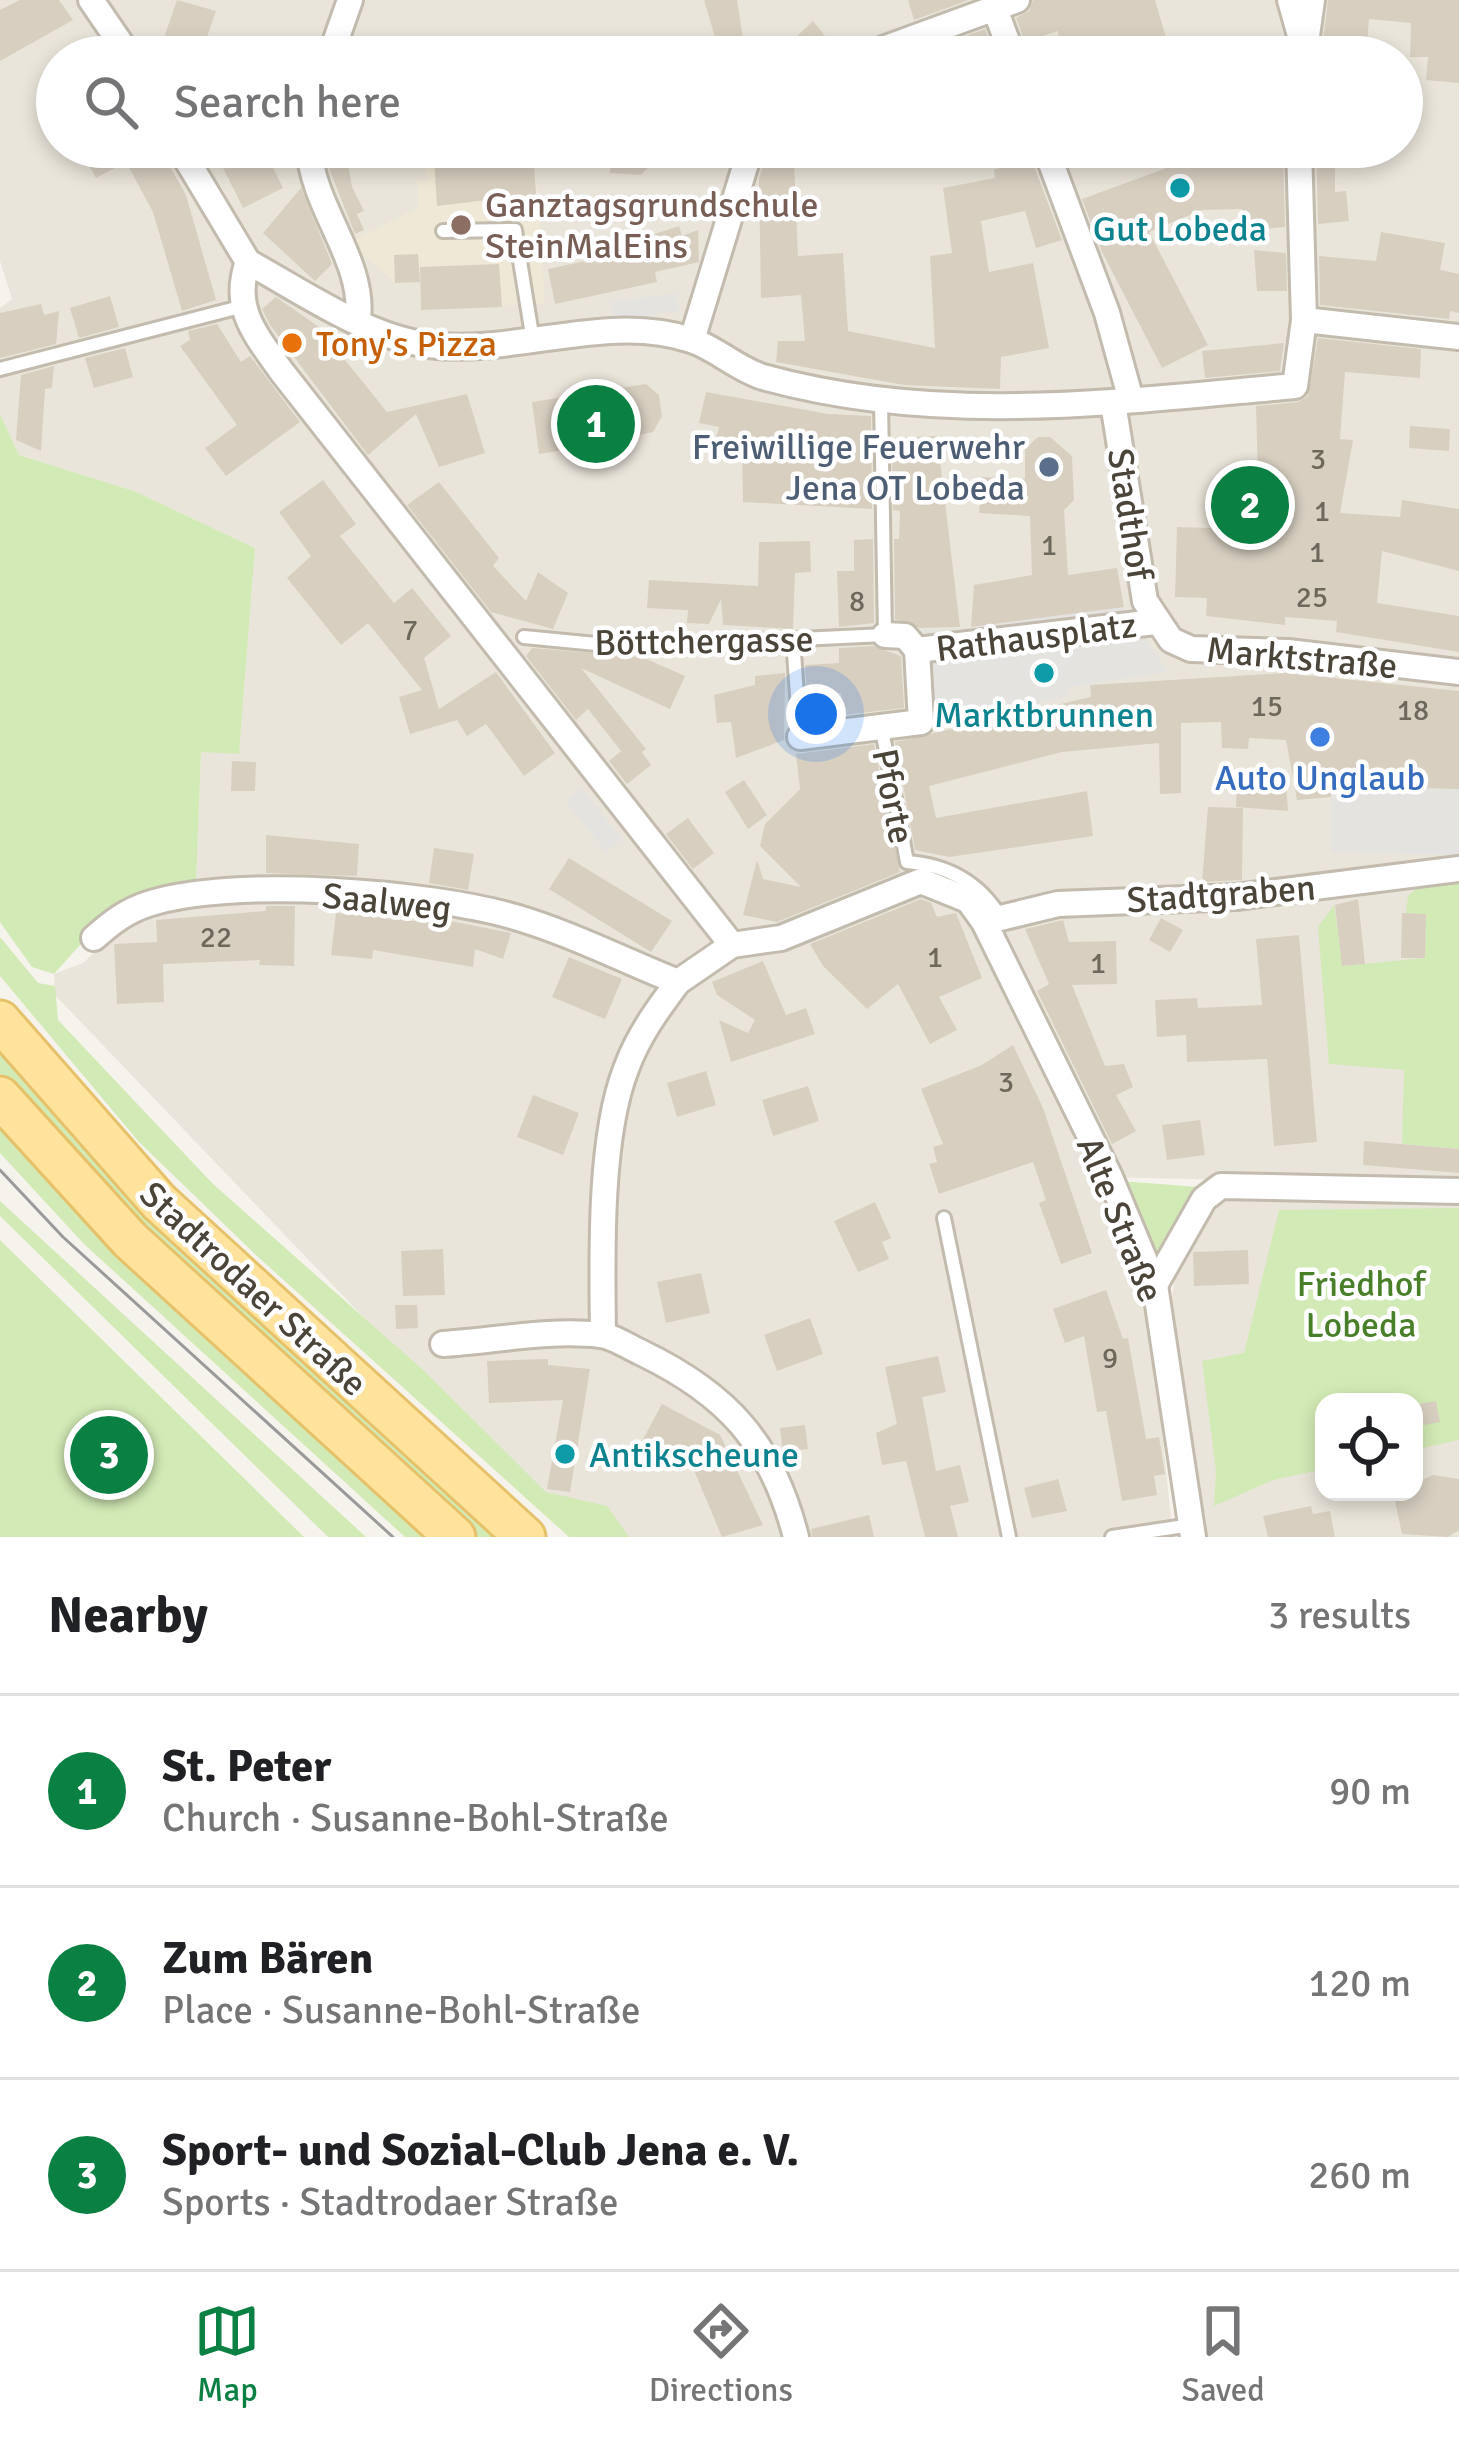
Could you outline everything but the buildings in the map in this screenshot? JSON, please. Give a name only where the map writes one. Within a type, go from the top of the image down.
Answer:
[{"type":"main road","name":"Stadtrodaer Straße","points":[[0,1022],[80,1119],[159,1202],[525,1537]]},
{"type":"main road","name":"Stadtrodaer Straße","points":[[0,1097],[130,1240],[455,1537]]},
{"type":"street","points":[[91,0],[116,36]]},
{"type":"street","points":[[337,36],[350,0]]},
{"type":"street","points":[[1290,0],[1300,36]]},
{"type":"street","points":[[1307,36],[1312,0]]},
{"type":"street","points":[[918,36],[1006,4],[1010,36]]},
{"type":"street","points":[[192,168],[248,262],[395,338],[430,345],[621,332],[692,340],[759,376],[881,401],[985,409],[1295,386],[1304,320],[1300,168]]},
{"type":"street","points":[[313,168],[321,208],[359,290],[358,319]]},
{"type":"street","points":[[692,340],[745,168]]},
{"type":"street","name":"Stadthof","points":[[1053,168],[1106,313],[1122,402],[1144,601],[1155,622]]},
{"type":"street","points":[[248,262],[240,284],[240,308],[282,372],[732,945]]},
{"type":"street","points":[[1304,320],[1459,337]]},
{"type":"street","name":"Rathausplatz","points":[[917,650],[1155,622]]},
{"type":"street","name":"Marktstraße","points":[[1155,622],[1171,640],[1191,649],[1288,652],[1459,672]]},
{"type":"street","name":"Rathausplatz","points":[[882,730],[921,722],[917,650],[905,635],[885,635]]},
{"type":"street","points":[[800,737],[882,730]]},
{"type":"street","name":"Stadtgraben","points":[[993,920],[1058,904],[1236,897],[1459,869]]},
{"type":"street","points":[[602,1334],[607,1179],[624,1073],[646,1024],[678,982],[732,945],[782,938],[921,881],[968,900],[993,920]]},
{"type":"street","name":"Saalweg","points":[[94,938],[126,912],[187,895],[253,890],[402,898],[514,916],[678,982]]},
{"type":"street","name":"Alte Straße","points":[[993,920],[1155,1285],[1192,1531]]},
{"type":"street","points":[[1155,1285],[1204,1199],[1221,1186],[1459,1191]]},
{"type":"street","points":[[443,1344],[602,1334],[715,1393],[765,1461],[796,1537]]},
{"type":"lane","points":[[443,231],[515,230],[533,340]]},
{"type":"lane","points":[[0,369],[240,308]]},
{"type":"lane","points":[[881,401],[885,635]]},
{"type":"lane","name":"Böttchergasse","points":[[524,637],[627,647],[885,635]]},
{"type":"lane","points":[[794,639],[800,737]]},
{"type":"lane","name":"Pforte","points":[[882,730],[907,862],[927,864],[984,889],[993,920]]},
{"type":"lane","points":[[944,1218],[1010,1537]]},
{"type":"lane","points":[[1112,1537],[1192,1531]]},
{"type":"shaded area","points":[[0,0],[1459,0],[1459,1185],[1100,1177],[1152,1335],[1173,1537],[574,1537],[55,995],[54,974],[83,963],[131,919],[196,885],[201,751],[239,753],[255,548],[134,491],[19,455],[0,414],[0,308],[12,299],[0,261]]},
{"type":"shaded area","name":"Ganztagsgrundschule SteinMalEins","points":[[424,168],[535,168],[545,303],[421,310],[420,282],[396,283],[349,242],[418,208],[418,182],[427,180]]},
{"type":"shaded area","points":[[676,293],[679,311],[614,320],[611,302]]},
{"type":"shaded area","points":[[1121,603],[1168,672],[1068,687],[1067,696],[911,733],[905,630],[962,629]]},
{"type":"shaded area","points":[[1331,786],[1459,789],[1459,855],[1331,852]]},
{"type":"shaded area","points":[[582,789],[622,839],[606,852],[566,801]]},
{"type":"shaded area","points":[[1237,1194],[1459,1197],[1459,1537],[1201,1537],[1176,1367],[1172,1299],[1176,1266],[1199,1220]]},
{"type":"green space","points":[[0,414],[19,455],[134,491],[255,548],[239,754],[201,752],[196,885],[113,908],[54,974],[32,967],[0,922]]},
{"type":"green space","points":[[1459,883],[1459,1149],[1402,1144],[1404,1070],[1329,1064],[1318,927],[1334,905],[1343,966],[1425,958],[1426,915],[1406,913],[1408,896],[1421,884]]},
{"type":"green space","points":[[0,937],[38,983],[55,986],[58,1020],[213,1184],[422,1369],[546,1492],[607,1506],[629,1537],[569,1537],[257,1256],[139,1142],[0,976]]},
{"type":"green space","points":[[0,1046],[504,1537],[477,1537],[193,1279],[38,1120],[0,1073]]},
{"type":"green space","points":[[0,1124],[153,1286],[428,1537],[405,1537],[84,1244],[0,1153]]},
{"type":"green space","points":[[1121,1181],[1198,1187],[1158,1261],[1151,1262]]},
{"type":"green space","points":[[0,1201],[366,1537],[328,1537],[0,1216]]},
{"type":"green space","name":"Friedhof Lobeda","points":[[1459,1208],[1459,1440],[1423,1448],[1423,1393],[1315,1393],[1315,1471],[1273,1480],[1214,1506],[1216,1471],[1202,1361],[1244,1353],[1279,1210]]},
{"type":"green space","points":[[0,1240],[304,1537],[0,1537]]},
{"type":"tram line","points":[[0,1170],[63,1237],[393,1537]]},
{"type":"place","name":"Gut Lobeda","points":[[1180,188]]},
{"type":"place","name":"Ganztagsgrundschule SteinMalEins","points":[[461,225]]},
{"type":"place","name":"Tony's Pizza","points":[[292,343]]},
{"type":"place","name":"St. Peter","points":[[596,424]]},
{"type":"place","name":"Freiwillige Feuerwehr Jena OT Lobeda","points":[[1049,467]]},
{"type":"place","name":"Zum Bären","points":[[1250,505]]},
{"type":"place","name":"Marktbrunnen","points":[[1044,673]]},
{"type":"place","name":"Auto Unglaub","points":[[1320,737]]},
{"type":"place","name":"Antikscheune","points":[[565,1454]]},
{"type":"place","name":"Sport- und Sozial-Club Jena e. V.","points":[[109,1455]]}]
